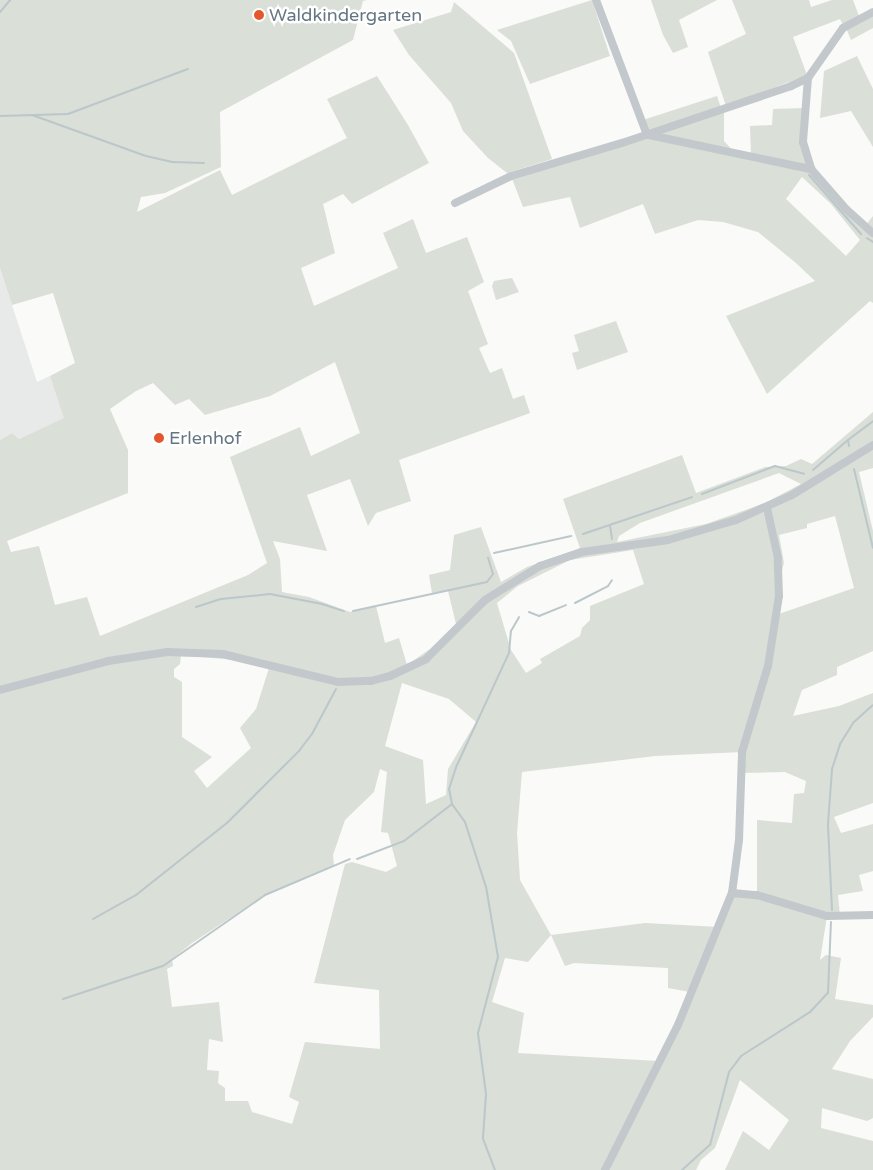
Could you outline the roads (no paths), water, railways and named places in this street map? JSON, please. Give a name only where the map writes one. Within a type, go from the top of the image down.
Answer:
[{"type":"street","points":[[596,0],[647,135]]},
{"type":"street","points":[[873,12],[844,28],[808,78],[803,142],[810,169],[846,209],[873,233]]},
{"type":"street","points":[[454,203],[511,176],[647,135],[808,78]]},
{"type":"street","points":[[647,135],[810,169]]},
{"type":"street","points":[[0,690],[108,661],[167,652],[223,654],[313,677],[370,681],[402,672],[426,659],[486,600],[519,576],[582,552],[668,540],[767,508],[873,445]]},
{"type":"street","points":[[605,1170],[678,1025],[732,893],[739,840],[742,752],[768,666],[779,596],[778,558],[767,508]]},
{"type":"street","points":[[732,893],[757,895],[828,916],[873,915]]},
{"type":"waterway","points":[[0,12],[10,0]]},
{"type":"waterway","points":[[0,116],[68,114],[188,69]]},
{"type":"waterway","points":[[32,115],[146,156],[173,162],[204,163]]},
{"type":"waterway","points":[[809,175],[861,234]]},
{"type":"waterway","points":[[867,238],[873,242]]},
{"type":"waterway","points":[[849,446],[848,440],[873,421]]},
{"type":"waterway","points":[[813,470],[848,440]]},
{"type":"waterway","points":[[702,494],[775,466],[804,474]]},
{"type":"waterway","points":[[854,469],[873,548]]},
{"type":"waterway","points":[[583,534],[692,497]]},
{"type":"waterway","points":[[610,526],[612,539]]},
{"type":"waterway","points":[[494,553],[571,536]]},
{"type":"waterway","points":[[353,611],[487,582],[493,574],[488,558]]},
{"type":"waterway","points":[[575,603],[608,586],[612,580]]},
{"type":"waterway","points":[[196,607],[221,599],[270,594],[322,604],[344,611]]},
{"type":"waterway","points":[[529,612],[539,616],[566,605]]},
{"type":"waterway","points":[[495,1170],[483,1138],[486,1094],[478,1033],[498,957],[486,887],[465,822],[452,804],[449,789],[457,765],[509,653],[511,631],[519,617]]},
{"type":"waterway","points":[[93,919],[136,895],[227,823],[299,751],[312,734],[336,689]]},
{"type":"waterway","points":[[832,910],[828,824],[832,769],[840,744],[854,722],[873,705]]},
{"type":"waterway","points":[[357,859],[404,841],[452,804]]},
{"type":"waterway","points":[[63,999],[163,966],[265,895],[350,859]]},
{"type":"waterway","points":[[682,1170],[710,1145],[729,1072],[741,1056],[810,1012],[828,993],[831,922]]},
{"type":"place","name":"Waldkindergarten","points":[[259,15]]},
{"type":"place","name":"Erlenhof","points":[[159,438]]}]
